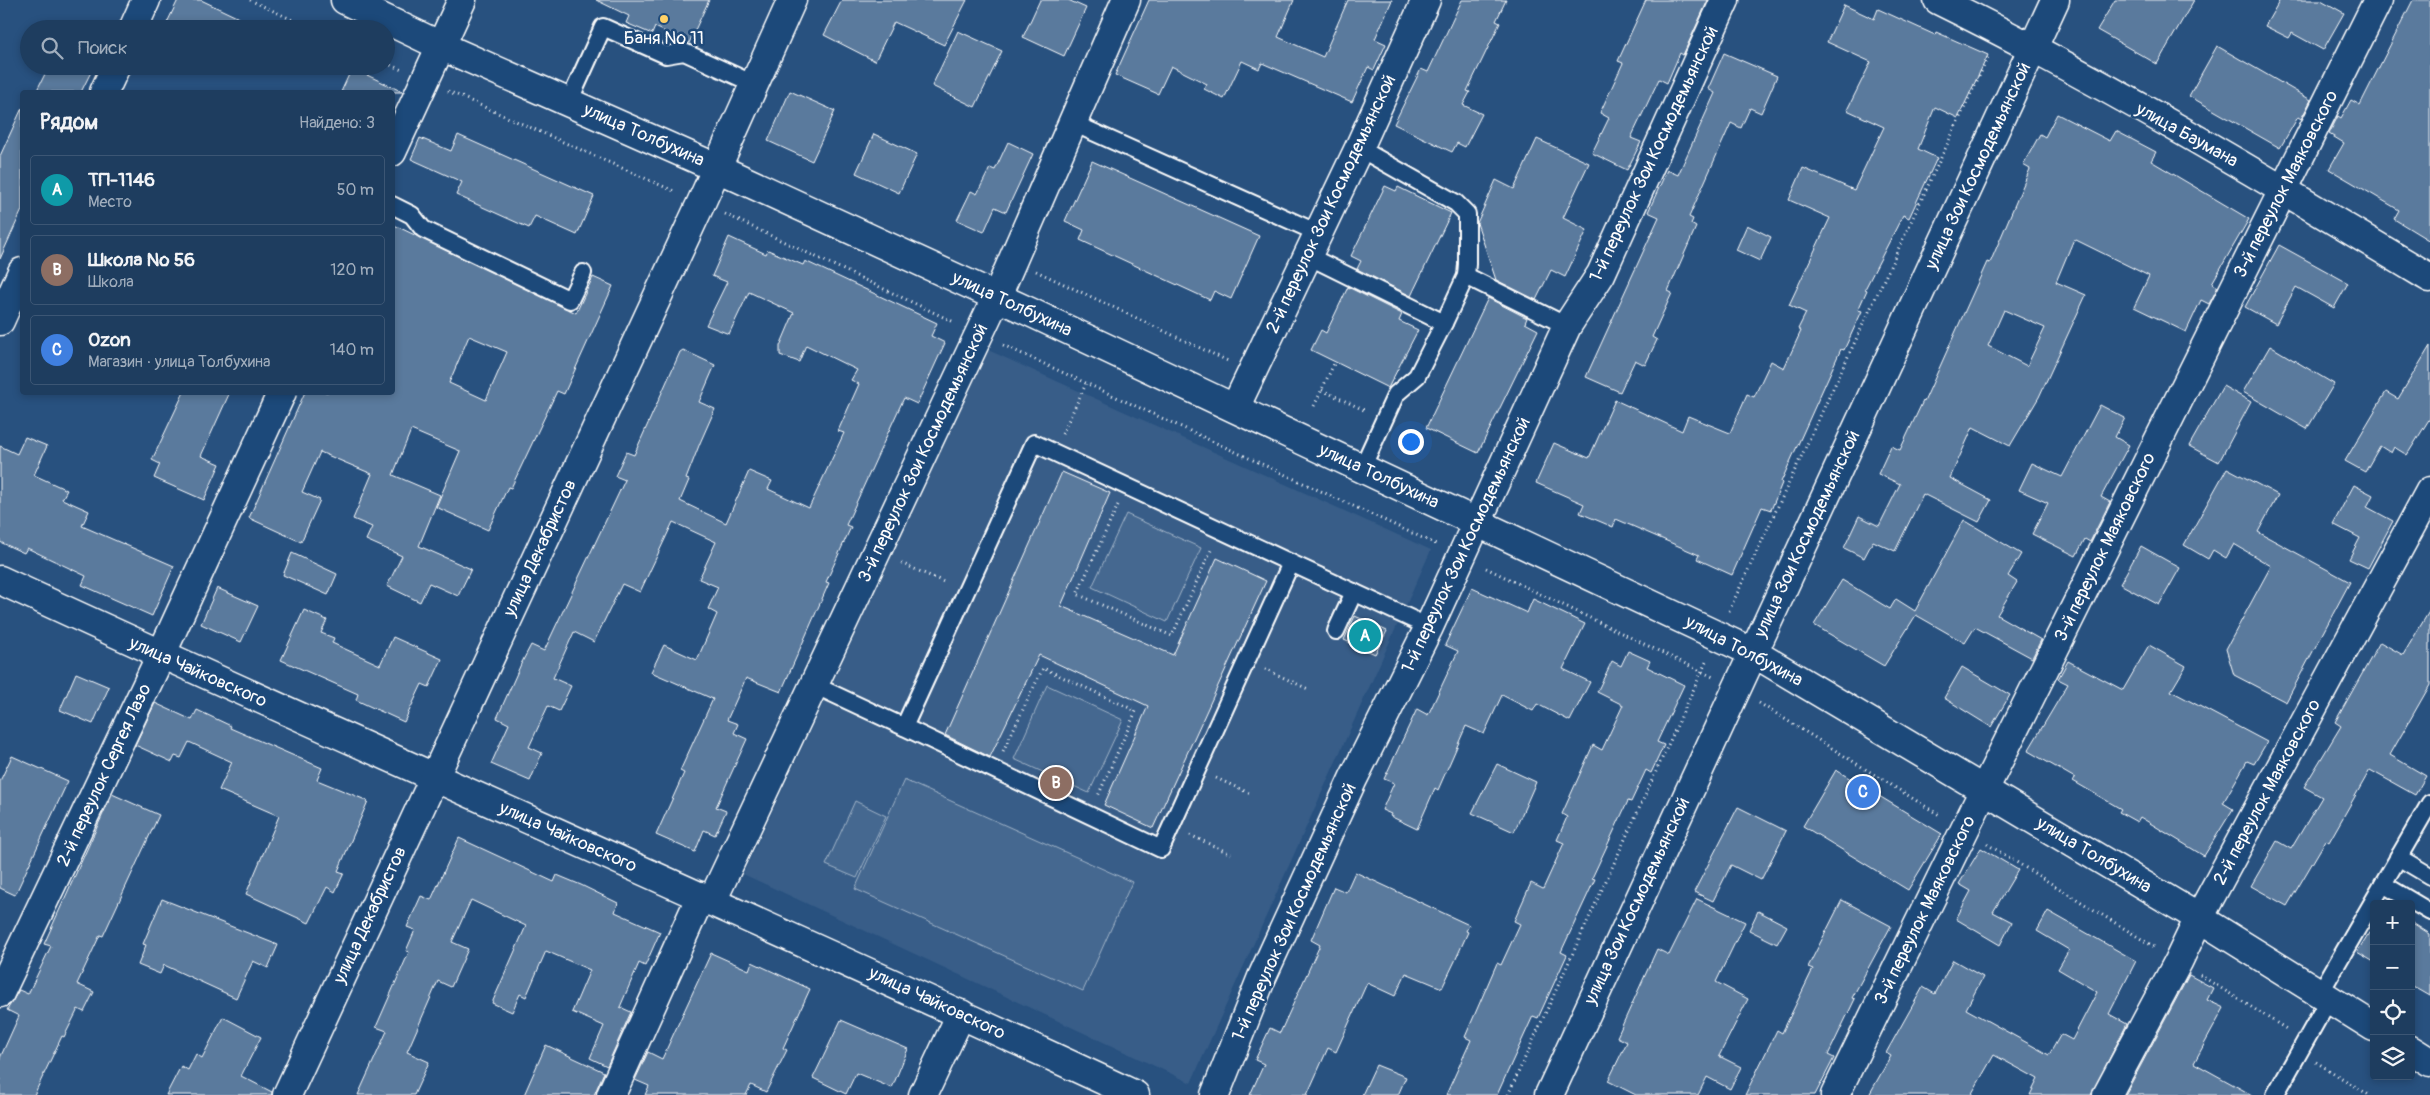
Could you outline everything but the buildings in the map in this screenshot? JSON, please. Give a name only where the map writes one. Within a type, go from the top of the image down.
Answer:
[{"type":"street","points":[[137,20],[146,0]]},
{"type":"street","name":"улица Толбухина","points":[[345,0],[387,20]]},
{"type":"street","points":[[395,145],[462,0]]},
{"type":"street","name":"улица Декабристов","points":[[287,1095],[701,203],[792,0]]},
{"type":"street","name":"3-й переулок Зои Космодемьянской","points":[[611,1095],[814,685],[997,296],[1126,0]]},
{"type":"street","name":"2-й переулок Зои Космодемьянской","points":[[1235,408],[1359,148],[1426,0]]},
{"type":"street","name":"1-й переулок Зои Космодемьянской","points":[[1216,1095],[1262,977],[1353,779],[1429,627],[1567,326],[1601,274],[1725,0]]},
{"type":"street","name":"улица Баумана","points":[[1938,0],[2033,48],[2283,190],[2430,278]]},
{"type":"street","name":"улица Зои Космодемьянской","points":[[1549,1095],[1735,688],[2055,0]]},
{"type":"street","name":"3-й переулок Маяковского","points":[[1835,1095],[1984,790],[2378,0]]},
{"type":"street","name":"улица Толбухина","points":[[395,24],[997,296],[1752,652],[2198,918],[2370,1024]]},
{"type":"street","points":[[105,90],[112,75]]},
{"type":"street","points":[[0,321],[20,276]]},
{"type":"street","name":"2-й переулок Сергея Лазо","points":[[0,993],[161,655],[281,395]]},
{"type":"street","name":"2-й переулок Маяковского","points":[[2107,1095],[2178,962],[2198,918],[2430,491]]},
{"type":"street","name":"улица Чайковского","points":[[0,580],[161,655],[961,1014],[1135,1095]]},
{"type":"street","points":[[923,1095],[961,1014]]},
{"type":"street","points":[[2415,1053],[2430,1062]]},
{"type":"lane","points":[[569,102],[603,27],[666,55],[684,52],[754,84]]},
{"type":"lane","points":[[1073,123],[1313,244],[1444,323]]},
{"type":"lane","points":[[1359,148],[1456,203],[1467,214],[1468,225],[1466,276],[1417,376],[1396,394],[1362,468]]},
{"type":"lane","points":[[395,206],[412,215],[423,229],[570,300],[582,273]]},
{"type":"lane","points":[[1466,276],[1567,326]]},
{"type":"lane","points":[[904,727],[1034,443],[1429,627]]},
{"type":"lane","points":[[814,685],[1161,849],[1291,563]]},
{"type":"lane","points":[[1336,631],[1354,592]]},
{"type":"lane","points":[[2275,1095],[2302,1046],[2325,996],[2383,884],[2430,803]]},
{"type":"lane","points":[[2398,857],[2430,876]]},
{"type":"lane","points":[[2383,884],[2430,912]]},
{"type":"path","points":[[250,0],[293,20]]},
{"type":"path","points":[[1508,1095],[1718,635],[2000,30]]},
{"type":"path","points":[[395,67],[701,203],[1086,384],[1461,556],[1735,688],[2178,962],[2302,1046],[2369,1095]]},
{"type":"path","points":[[1013,260],[1252,373]]},
{"type":"path","points":[[1314,406],[1334,364]]},
{"type":"path","points":[[1054,453],[1086,384]]},
{"type":"path","points":[[1322,390],[1368,412]]},
{"type":"path","points":[[1127,487],[1077,594],[1172,636],[1220,530]]},
{"type":"path","points":[[900,562],[966,592]]},
{"type":"path","points":[[1246,661],[1308,689]]},
{"type":"path","points":[[994,770],[1043,668],[1136,711],[1089,815]]},
{"type":"path","points":[[1197,769],[1251,794]]},
{"type":"path","points":[[1171,827],[1231,854]]},
{"type":"shaded area","points":[[988,350],[1431,550],[1191,1083],[743,874]]},
{"type":"shaded area","points":[[1126,514],[1201,548],[1167,622],[1092,587]]},
{"type":"shaded area","points":[[1047,685],[1123,720],[1089,793],[1014,759]]},
{"type":"shaded area","points":[[904,780],[1132,882],[1083,991],[855,889]]},
{"type":"shaded area","points":[[855,801],[886,816],[857,878],[826,865]]},
{"type":"place","name":"Баня № 11","points":[[664,19]]},
{"type":"place","name":"ТП-1146","points":[[1365,636]]},
{"type":"place","name":"Школа № 56","points":[[1056,783]]},
{"type":"place","name":"Ozon","points":[[1863,792]]}]
